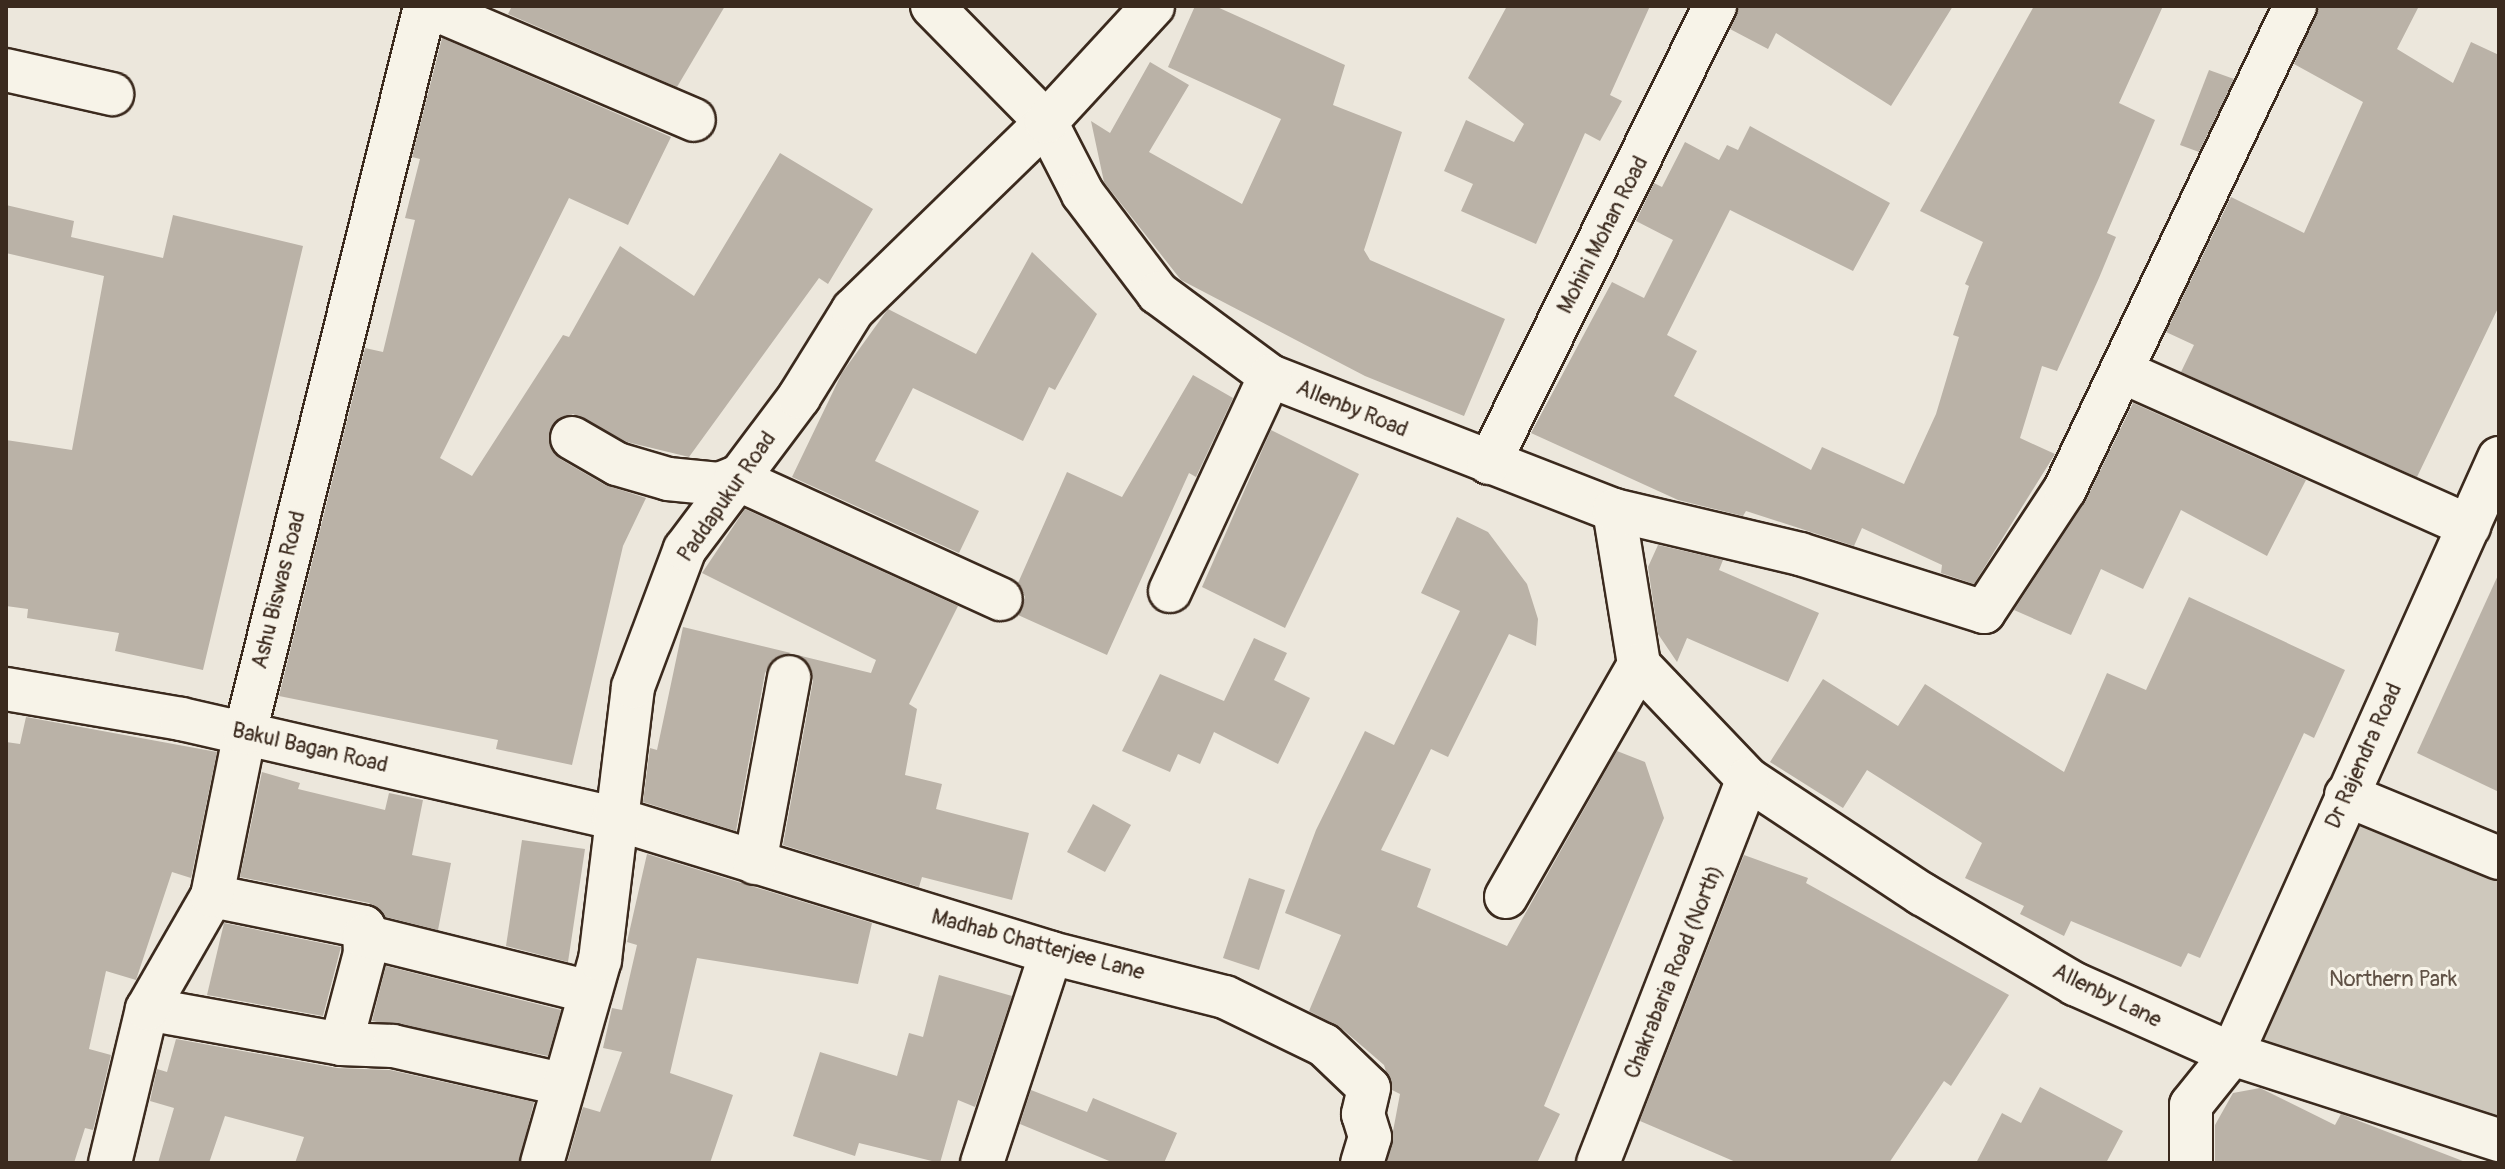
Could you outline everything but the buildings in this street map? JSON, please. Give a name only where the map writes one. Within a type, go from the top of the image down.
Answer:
[{"type":"street","points":[[426,6],[694,120]]},
{"type":"street","name":"Ashu Biswas Road","points":[[110,1163],[147,1009],[212,896],[245,733],[426,6]]},
{"type":"street","name":"Allenby Road","points":[[932,6],[1046,122],[1083,194],[1158,293],[1270,376],[1614,510],[1800,554],[1984,612],[2065,489],[2123,372]]},
{"type":"street","name":"Paddapukur Road","points":[[542,1163],[562,1084],[600,960],[613,818],[633,687],[685,549],[735,478],[799,397],[853,310],[1046,122],[1153,6]]},
{"type":"street","name":"Mohini Mohan Road","points":[[1489,463],[1715,6]]},
{"type":"street","points":[[2295,6],[2123,372],[2469,526]]},
{"type":"street","points":[[6,70],[112,94]]},
{"type":"street","points":[[1170,591],[1270,376]]},
{"type":"street","points":[[572,438],[617,464],[668,479],[719,484],[735,478],[1001,599]]},
{"type":"street","name":"Dr Rajendra Road","points":[[2191,1163],[2191,1105],[2232,1054],[2499,458]]},
{"type":"street","points":[[1614,510],[1639,665],[1748,779]]},
{"type":"street","points":[[1506,897],[1639,665]]},
{"type":"street","points":[[755,863],[789,677]]},
{"type":"street","name":"Bakul Bagan Road","points":[[6,689],[245,733],[613,818]]},
{"type":"street","name":"Allenby Lane","points":[[1748,779],[1922,894],[2075,984],[2232,1054],[2499,1140]]},
{"type":"street","name":"Chakrabaria Road (North)","points":[[1598,1163],[1748,779]]},
{"type":"street","points":[[2346,795],[2499,858]]},
{"type":"street","name":"Madhab Chatterjee Lane","points":[[613,818],[1051,953],[1225,997],[1324,1045],[1369,1088],[1363,1114],[1370,1137],[1362,1163]]},
{"type":"street","points":[[212,896],[346,920],[364,927],[341,1044]]},
{"type":"street","points":[[364,936],[590,992]]},
{"type":"street","points":[[982,1163],[1051,953]]},
{"type":"street","points":[[147,1009],[341,1044],[393,1046],[562,1084]]},
{"type":"green space","name":"Northern Park","points":[[2351,807],[2499,864],[2499,1126],[2249,1048]]}]
